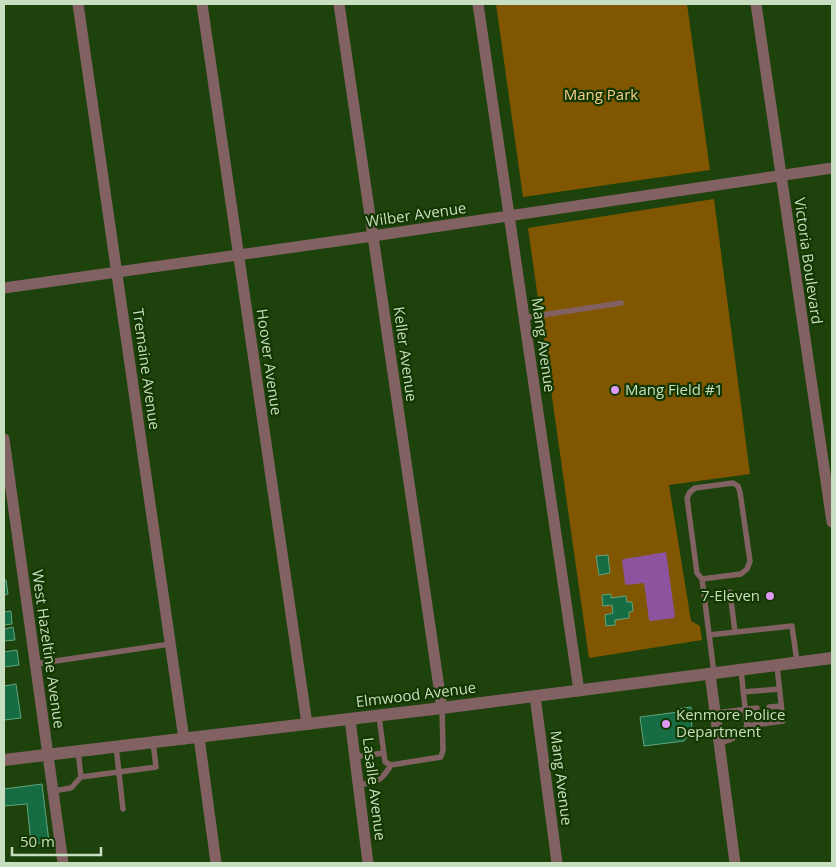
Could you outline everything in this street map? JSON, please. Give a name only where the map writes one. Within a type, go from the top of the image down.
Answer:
[{"type":"street","name":"Tremaine Avenue","points":[[78,4],[184,739]]},
{"type":"street","name":"Hoover Avenue","points":[[202,4],[307,724]]},
{"type":"street","name":"Keller Avenue","points":[[340,4],[442,708]]},
{"type":"street","name":"Mang Avenue","points":[[478,4],[579,691]]},
{"type":"street","name":"Victoria Boulevard","points":[[756,4],[832,522]]},
{"type":"street","name":"Wilber Avenue","points":[[4,288],[832,168]]},
{"type":"street","name":"West Hazeltine Avenue","points":[[4,439],[63,863]]},
{"type":"street","name":"Elmwood Avenue","points":[[4,760],[379,716],[777,665],[832,660]]},
{"type":"street","points":[[712,674],[715,713],[735,863]]},
{"type":"street","name":"Mang Avenue","points":[[535,696],[557,863]]},
{"type":"street","name":"Lasalle Avenue","points":[[350,719],[368,863]]},
{"type":"street","points":[[199,737],[216,863]]},
{"type":"lane","points":[[523,318],[621,303]]},
{"type":"lane","points":[[702,578],[742,574],[747,569],[750,561],[740,492],[738,486],[733,483],[695,488],[687,498],[697,573],[702,578],[712,674]]},
{"type":"lane","points":[[730,592],[735,632]]},
{"type":"lane","points":[[709,635],[792,626],[797,663]]},
{"type":"lane","points":[[35,664],[170,644]]},
{"type":"lane","points":[[719,743],[739,736],[747,726],[783,721],[777,665]]},
{"type":"lane","points":[[741,670],[747,726]]},
{"type":"lane","points":[[743,692],[780,688]]},
{"type":"lane","points":[[769,707],[781,706]]},
{"type":"lane","points":[[379,716],[385,762],[390,765],[441,756],[443,750],[442,708]]},
{"type":"lane","points":[[715,713],[757,708]]},
{"type":"lane","points":[[53,791],[71,788],[81,778],[156,767],[153,742]]},
{"type":"lane","points":[[116,746],[123,809]]},
{"type":"lane","points":[[78,751],[81,778]]},
{"type":"lane","points":[[354,757],[384,753]]},
{"type":"lane","points":[[358,785],[376,782],[381,779],[385,776],[390,765]]},
{"type":"green space","name":"Mang Park","points":[[496,4],[687,4],[710,170],[523,197]]},
{"type":"green space","points":[[714,199],[750,474],[669,485],[691,621],[700,626],[702,640],[589,658],[528,228]]},
{"type":"shaded area","points":[[666,552],[675,616],[674,618],[651,621],[649,620],[644,583],[625,584],[622,560]]},
{"type":"building","points":[[608,555],[610,573],[599,575],[596,556]]},
{"type":"building","points":[[4,580],[6,580],[8,594],[4,595]]},
{"type":"building","points":[[611,594],[611,598],[626,596],[627,602],[632,602],[633,611],[629,612],[629,618],[615,620],[615,625],[606,626],[605,615],[613,613],[612,605],[603,606],[602,595]]},
{"type":"building","points":[[11,611],[12,624],[4,625],[4,612]]},
{"type":"building","points":[[13,627],[15,640],[4,641],[4,629]]},
{"type":"building","points":[[17,650],[19,665],[4,667],[4,652]]},
{"type":"building","points":[[16,684],[21,718],[4,720],[4,686]]},
{"type":"building","name":"Kenmore Police Department","points":[[691,707],[692,731],[684,741],[644,746],[640,717],[678,712],[678,709]]},
{"type":"building","points":[[42,784],[49,842],[31,844],[27,804],[4,806],[4,789]]},
{"type":"place","name":"Mang Field #1","points":[[615,390]]},
{"type":"place","name":"7-Eleven","points":[[770,596]]},
{"type":"place","name":"Kenmore Police Department","points":[[666,724]]}]
